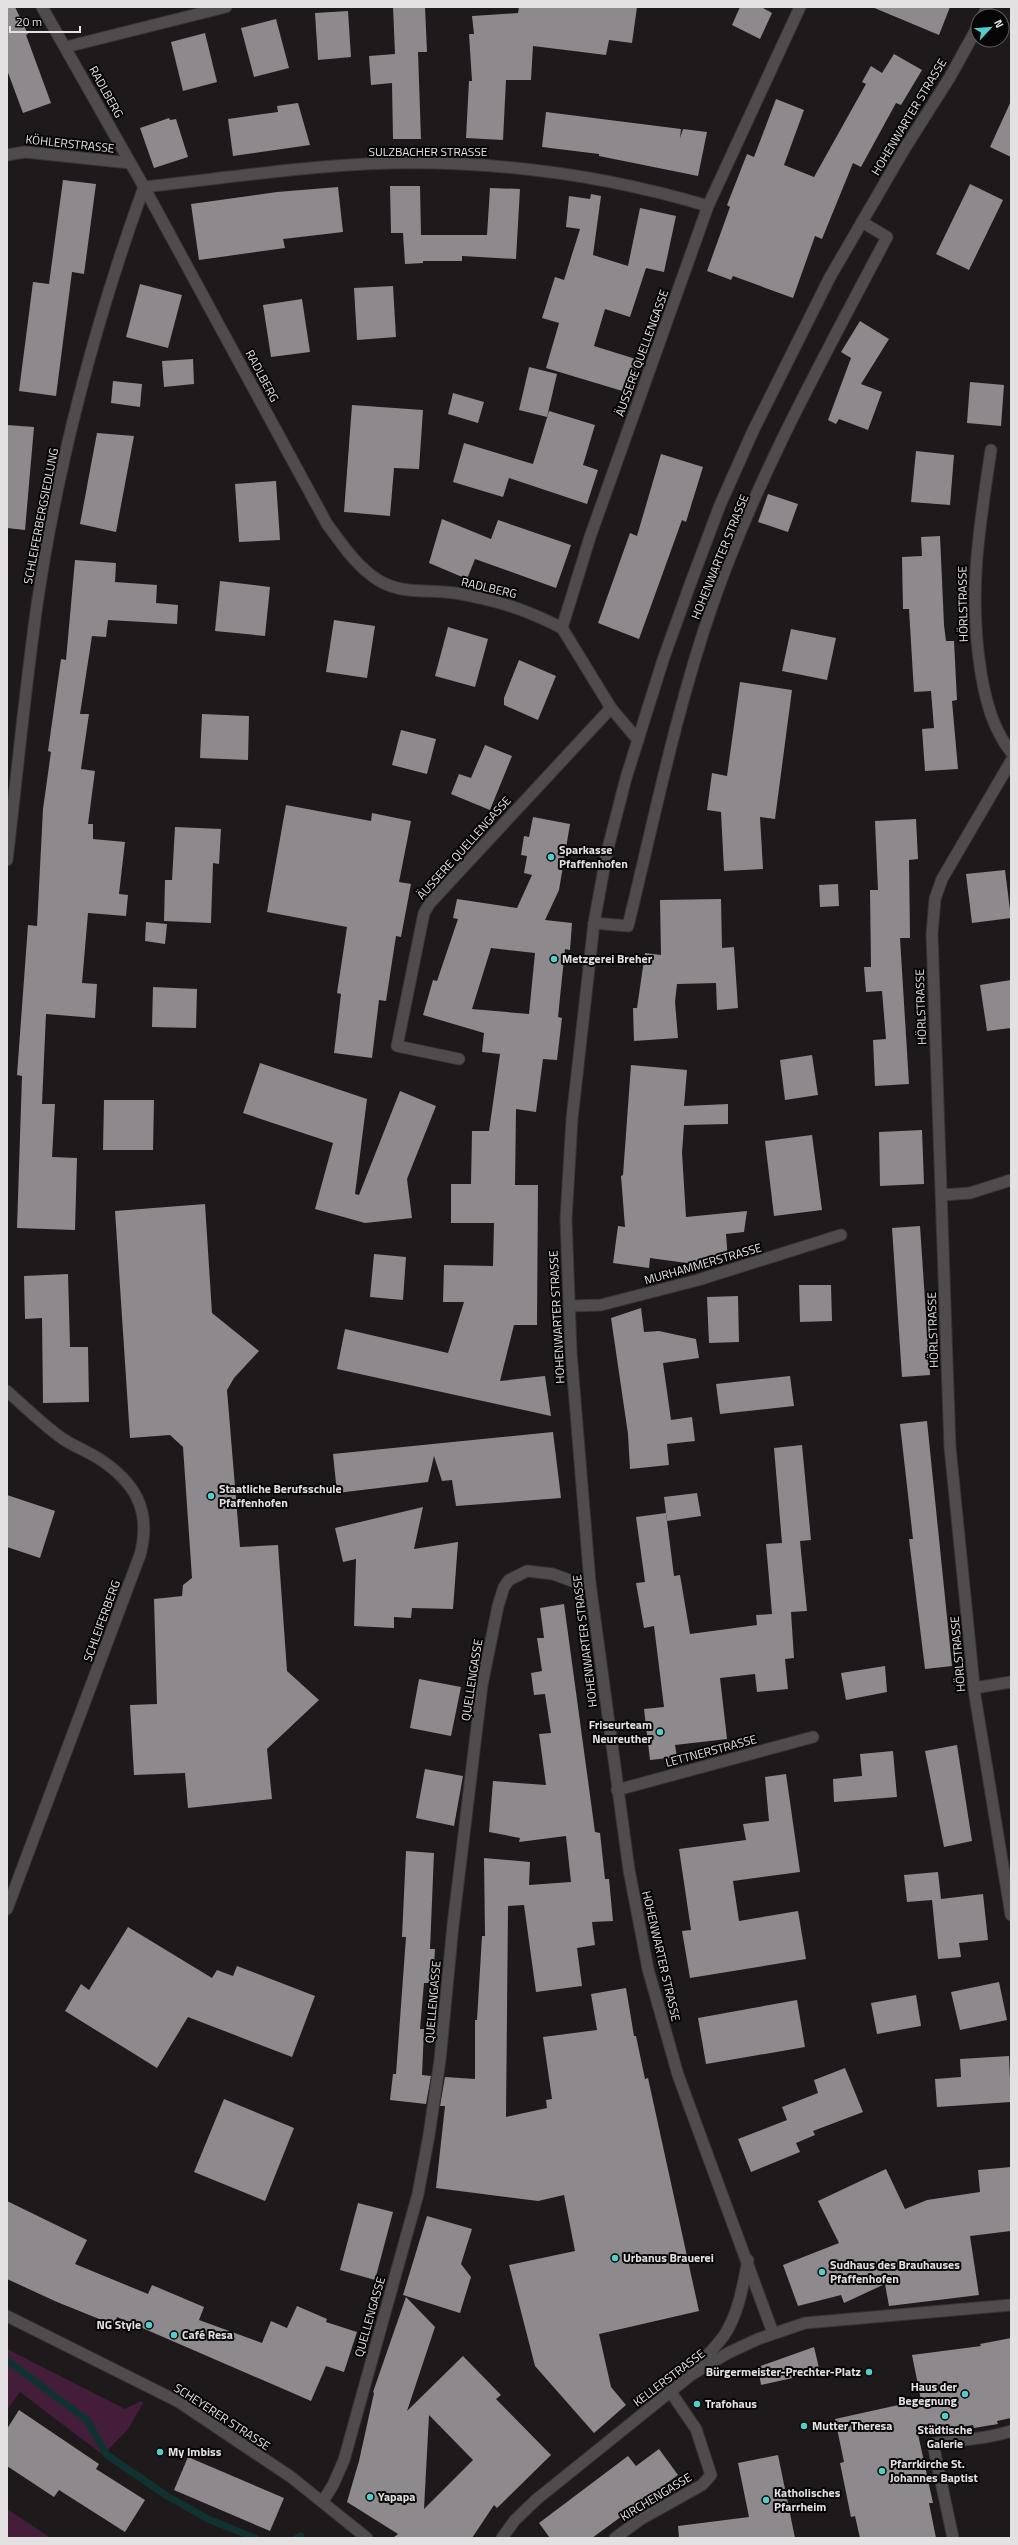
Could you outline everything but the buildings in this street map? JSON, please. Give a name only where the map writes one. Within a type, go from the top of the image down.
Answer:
[{"type":"street","name":"RADLBERG","points":[[42,7],[144,187],[327,524],[354,560],[378,580],[412,592],[453,593],[488,600],[528,611],[562,628]]},
{"type":"street","points":[[66,47],[226,7]]},
{"type":"street","name":"ÄUSSERE QUELLENGASSE","points":[[562,628],[590,537],[708,206],[800,7]]},
{"type":"street","name":"HOHENWARTER STRASSE","points":[[773,2333],[748,2260],[683,2088],[661,2018],[635,1904],[617,1790],[590,1583],[569,1306],[566,1219],[571,1132],[594,923],[607,852],[638,740],[665,653],[723,498],[800,335],[862,222],[905,148],[950,77],[970,41]]},
{"type":"street","name":"KÖHLERSTRASSE","points":[[7,155],[36,152],[130,163]]},
{"type":"street","name":"SULZBACHER STRASSE","points":[[144,187],[390,163],[494,165],[572,173],[641,188],[708,206]]},
{"type":"street","name":"SCHLEIFERBERGSIEDLUNG","points":[[7,860],[37,605],[54,512],[73,424],[123,245],[144,187]]},
{"type":"street","name":"HOHENWARTER STRASSE","points":[[594,923],[628,926],[687,689],[724,574],[766,477],[804,398],[887,237],[862,222]]},
{"type":"street","name":"HÖRLSTRASSE","points":[[991,450],[976,547],[974,621],[988,705],[1002,740],[1011,752]]},
{"type":"street","points":[[562,628],[611,708],[638,740]]},
{"type":"street","name":"ÄUSSERE QUELLENGASSE","points":[[459,1058],[397,1046],[424,913],[430,903],[611,708]]},
{"type":"street","name":"HÖRLSTRASSE","points":[[1011,761],[942,879],[935,899],[932,934],[943,1195],[950,1447],[974,1688],[1011,1915]]},
{"type":"street","points":[[943,1195],[970,1193],[1011,1180]]},
{"type":"street","name":"MURHAMMERSTRASSE","points":[[569,1306],[602,1305],[698,1280],[841,1235]]},
{"type":"street","name":"SCHLEIFERBERG","points":[[7,1393],[61,1437],[96,1457],[120,1475],[139,1501],[145,1526],[144,1540],[137,1562],[7,1909]]},
{"type":"street","name":"QUELLENGASSE","points":[[323,2501],[334,2485],[344,2460],[418,2194],[440,2060],[453,1925],[482,1685],[498,1606],[504,1587],[509,1580],[527,1571],[553,1574],[580,1584],[590,1583]]},
{"type":"street","points":[[974,1688],[1011,1682]]},
{"type":"street","name":"LETTNERSTRASSE","points":[[617,1790],[813,1737]]},
{"type":"street","points":[[691,2375],[725,2334],[730,2324],[737,2307],[748,2260]]},
{"type":"street","name":"KELLERSTRASSE","points":[[502,2538],[515,2520],[529,2506],[691,2375],[728,2353],[773,2333],[806,2323],[1011,2305]]},
{"type":"street","name":"SCHEYERER STRASSE","points":[[7,2316],[179,2402],[323,2501],[360,2536]]},
{"type":"street","name":"KIRCHENGASSE","points":[[615,2538],[641,2519],[702,2485],[711,2475],[696,2429],[670,2392]]},
{"type":"street","points":[[953,2538],[933,2444],[959,2439],[980,2440],[1011,2431]]},
{"type":"shaded area","points":[[7,2349],[125,2409],[141,2401],[143,2403],[128,2429],[103,2455],[20,2392],[7,2410]]},
{"type":"shaded area","points":[[7,2509],[51,2538],[7,2538]]},
{"type":"waterway","points":[[7,2360],[87,2420],[107,2455],[167,2496],[208,2519],[255,2538]]},
{"type":"waterway","points":[[297,2538],[301,2536]]},
{"type":"place","name":"Sparkasse Pfaffenhofen","points":[[551,857]]},
{"type":"place","name":"Metzgerei Breher","points":[[554,959]]},
{"type":"place","name":"Staatliche Berufsschule Pfaffenhofen","points":[[211,1496]]},
{"type":"place","name":"Friseurteam Neureuther","points":[[660,1732]]},
{"type":"place","name":"Urbanus Brauerei","points":[[615,2258]]},
{"type":"place","name":"Sudhaus des Brauhauses Pfaffenhofen","points":[[822,2272]]},
{"type":"place","name":"NG Style","points":[[149,2325]]},
{"type":"place","name":"Café Resa","points":[[174,2335]]},
{"type":"place","name":"Bürgermeister-Prechter-Platz","points":[[869,2372]]},
{"type":"place","name":"Haus der Begegnung","points":[[965,2394]]},
{"type":"place","name":"Trafohaus","points":[[697,2404]]},
{"type":"place","name":"Städtische Galerie","points":[[945,2416]]},
{"type":"place","name":"Mutter Theresa","points":[[804,2426]]},
{"type":"place","name":"My Imbiss","points":[[160,2452]]},
{"type":"place","name":"Pfarrkirche St. Johannes Baptist","points":[[882,2471]]},
{"type":"place","name":"Yapapa","points":[[370,2497]]},
{"type":"place","name":"Katholisches Pfarrheim","points":[[766,2500]]}]
